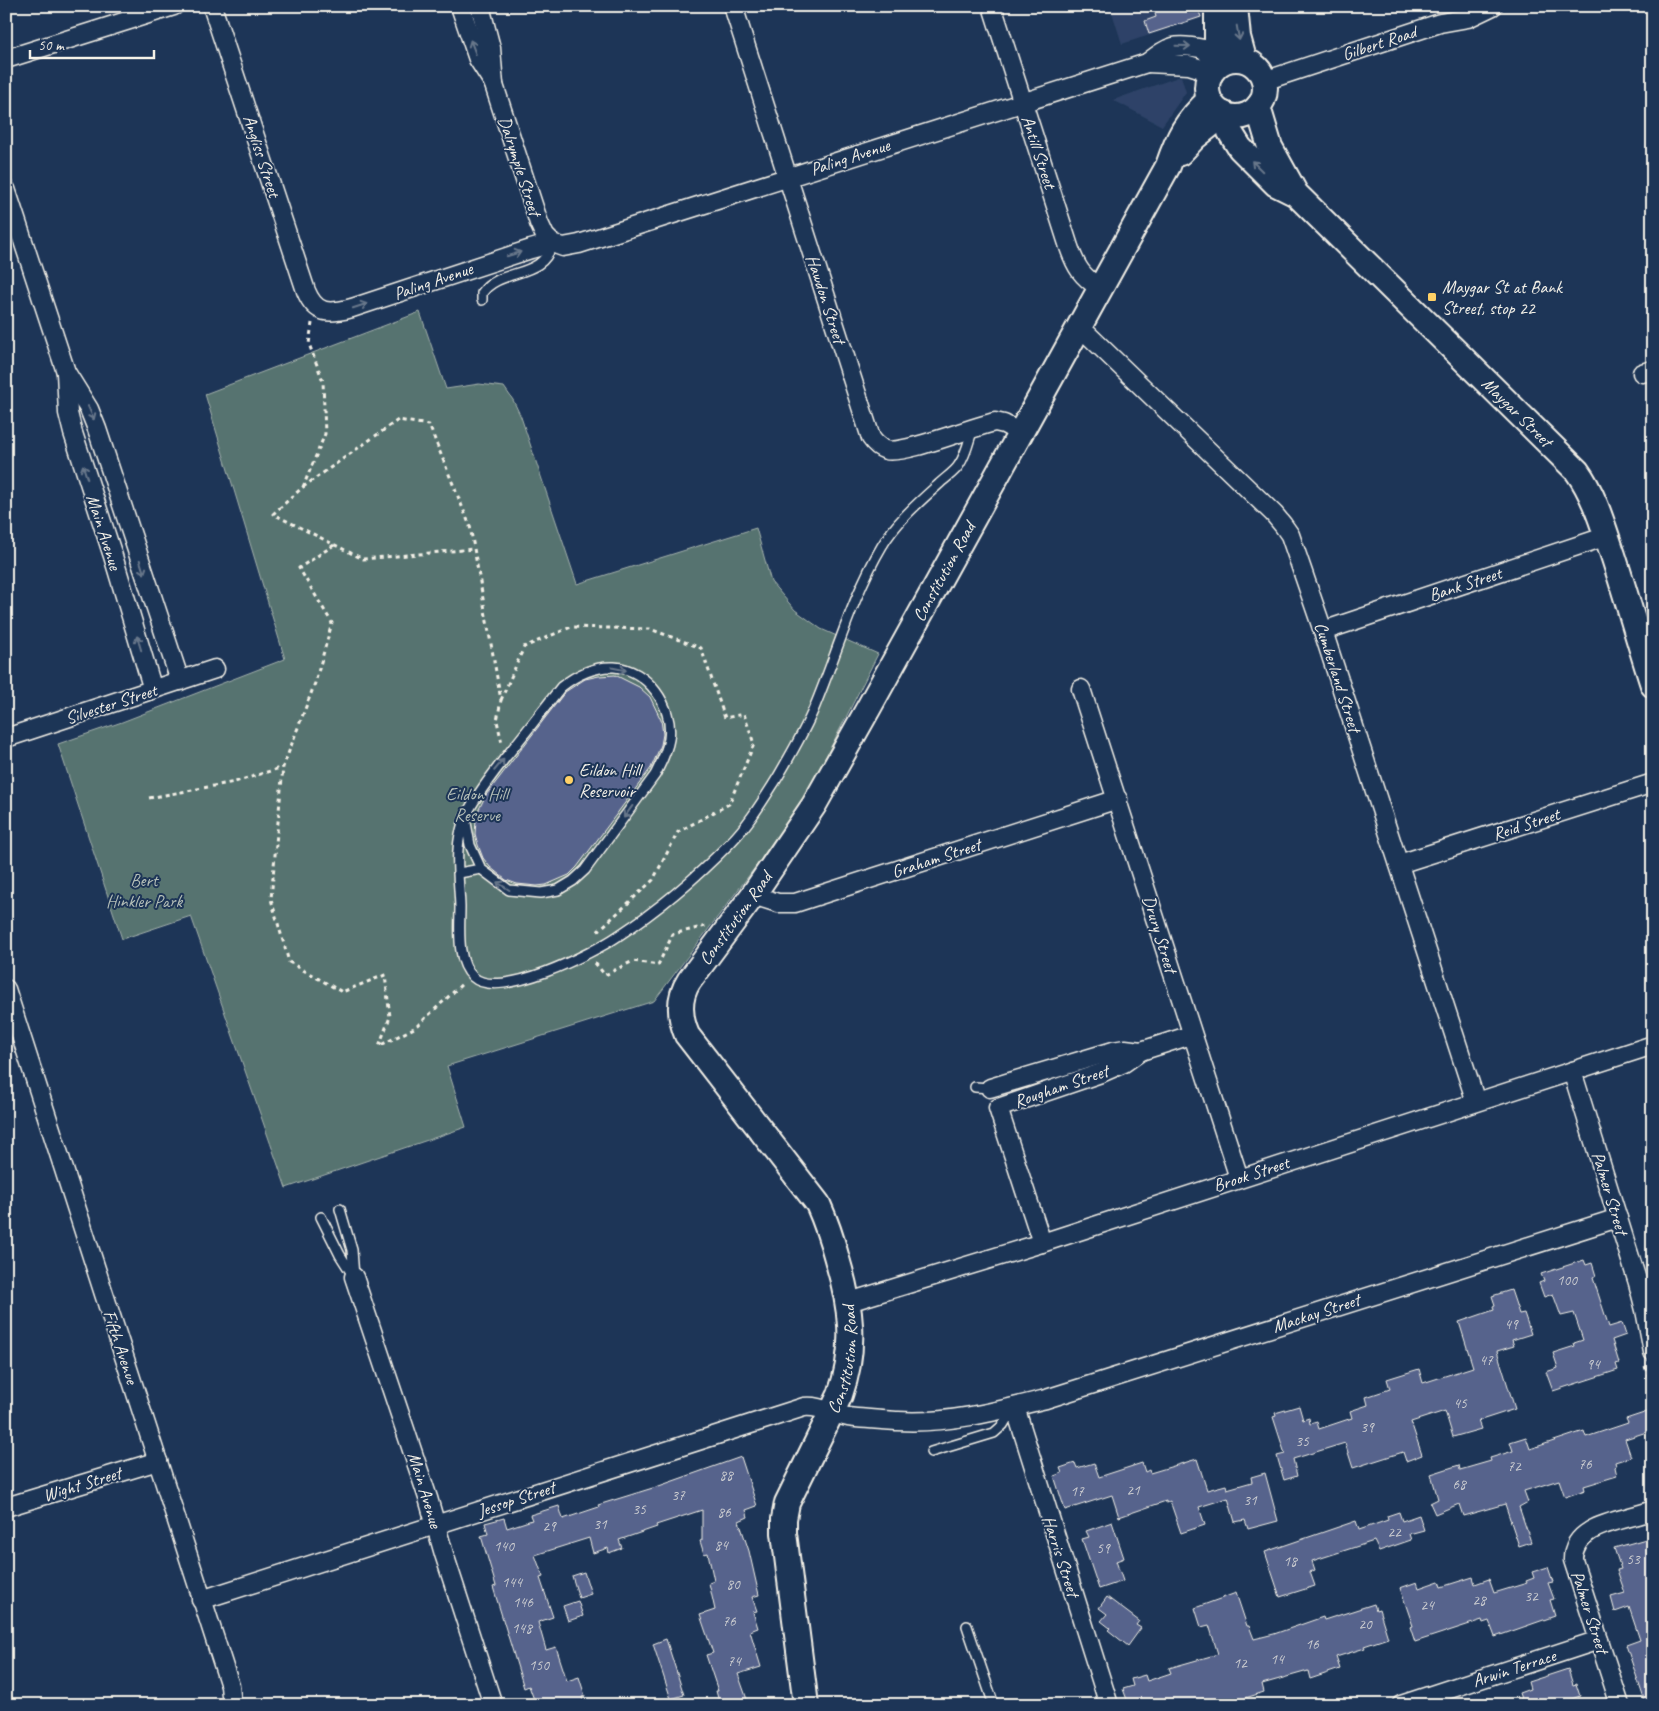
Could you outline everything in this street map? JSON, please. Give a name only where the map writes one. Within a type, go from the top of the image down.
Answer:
[{"type":"street","points":[[6,59],[174,6]]},
{"type":"street","name":"Angliss Street","points":[[212,6],[306,291],[314,306]]},
{"type":"street","name":"Dalrymple Street","points":[[460,6],[478,59],[494,85]]},
{"type":"street","name":"Dalrymple Street","points":[[480,6],[491,48],[494,85],[539,223],[545,236],[552,243]]},
{"type":"street","name":"Hawdon Street","points":[[733,6],[871,438],[880,447],[892,451],[997,422],[1020,433]]},
{"type":"street","name":"Antill Street","points":[[992,6],[1074,260],[1084,277],[1100,288]]},
{"type":"street","points":[[1217,6],[1217,43],[1224,64]]},
{"type":"street","points":[[1224,64],[1258,68],[1264,81],[1263,99],[1258,107],[1244,116],[1220,110],[1207,91],[1207,81],[1224,64],[1238,37],[1235,6]]},
{"type":"street","name":"Gilbert Road","points":[[1264,81],[1440,23],[1468,18],[1493,6]]},
{"type":"street","name":"Paling Avenue","points":[[314,306],[325,312],[341,311],[494,260],[552,243],[563,246],[580,244],[1147,62],[1189,65],[1224,64]]},
{"type":"street","name":"Maygar Street","points":[[1258,107],[1270,147],[1296,194],[1577,471],[1585,482],[1592,496],[1647,644],[1653,684]]},
{"type":"street","name":"Constitution Road","points":[[806,1705],[784,1533],[784,1519],[787,1503],[794,1486],[840,1395],[848,1369],[851,1338],[849,1302],[830,1234],[818,1204],[687,1034],[680,1012],[684,988],[753,895],[814,805],[1168,166],[1220,110]]},
{"type":"street","name":"Maygar Street","points":[[1220,110],[1230,132],[1244,153],[1276,184],[1296,194]]},
{"type":"street","name":"Main Avenue","points":[[6,189],[66,372],[89,409],[97,429],[180,681]]},
{"type":"street","name":"Cumberland Street","points":[[1079,326],[1284,525],[1295,549],[1323,631],[1476,1102]]},
{"type":"street","name":"Main Avenue","points":[[66,372],[68,413],[73,433],[153,690]]},
{"type":"street","name":"Bank Street","points":[[1323,631],[1606,536]]},
{"type":"street","name":"Silvester Street","points":[[6,738],[215,669]]},
{"type":"street","name":"Drury Street","points":[[1081,689],[1118,799],[1191,1035],[1239,1178]]},
{"type":"street","name":"Reid Street","points":[[1399,864],[1653,783]]},
{"type":"street","name":"Graham Street","points":[[753,895],[778,903],[795,903],[1118,799]]},
{"type":"street","name":"Fifth Avenue","points":[[6,989],[230,1686],[232,1705]]},
{"type":"street","name":"Rougham Street","points":[[1042,1243],[988,1097],[1113,1051],[1125,1049],[1141,1051],[1191,1035]]},
{"type":"street","name":"Brook Street","points":[[849,1302],[1042,1243],[1653,1045]]},
{"type":"street","name":"Palmer Street","points":[[1572,1071],[1650,1317],[1653,1352]]},
{"type":"street","name":"Mackay Street","points":[[832,1412],[848,1416],[924,1422],[952,1420],[1014,1407],[1055,1396],[1618,1218]]},
{"type":"street","name":"Main Avenue","points":[[354,1277],[361,1293],[425,1488],[493,1705]]},
{"type":"street","name":"Jessop Street","points":[[201,1600],[799,1408],[812,1406],[832,1412]]},
{"type":"street","name":"Harris Street","points":[[1014,1407],[1109,1705]]},
{"type":"street","name":"Wight Street","points":[[6,1507],[158,1461]]},
{"type":"street","name":"Palmer Street","points":[[1620,1705],[1573,1560],[1573,1553],[1575,1545],[1591,1529],[1653,1510]]},
{"type":"street","name":"Arwin Terrace","points":[[1401,1705],[1599,1640]]},
{"type":"lane","name":"Paling Avenue","points":[[482,300],[482,293],[490,285],[541,263],[548,256],[552,243]]},
{"type":"lane","points":[[465,817],[470,845],[481,869],[509,890],[541,893],[558,890],[573,881],[585,870],[655,775],[664,758],[670,738],[665,705],[658,693],[648,683],[631,672],[615,667],[599,668],[584,672],[571,679],[561,688],[492,774],[465,817],[459,836],[458,872],[462,954],[472,976],[484,982],[494,984],[506,983],[529,978],[587,954],[649,914],[692,879],[731,842],[757,810],[789,758],[814,709],[863,584],[883,544],[897,524],[958,466],[973,428]]},
{"type":"lane","points":[[458,872],[481,869]]},
{"type":"lane","name":"Main Avenue","points":[[340,1210],[352,1250],[354,1277]]},
{"type":"lane","name":"Main Avenue","points":[[321,1217],[340,1255],[354,1277]]},
{"type":"lane","points":[[931,1452],[994,1433],[1003,1425],[1014,1407]]},
{"type":"lane","points":[[967,1626],[994,1705]]},
{"type":"path","points":[[303,487],[325,434],[322,381],[309,344]]},
{"type":"path","points":[[474,549],[363,559],[272,514],[303,487],[398,420],[429,425],[470,526],[501,700]]},
{"type":"path","points":[[334,545],[299,568],[332,623],[315,683],[284,767],[271,898],[289,962],[342,992],[384,975],[390,1017],[379,1046],[416,1027],[452,992],[472,976]]},
{"type":"path","points":[[505,759],[497,721],[501,700],[524,647],[571,627],[650,630],[701,648],[725,718],[744,714],[754,744],[729,804],[678,832],[653,880],[590,938],[587,954],[605,975],[633,961],[658,965],[673,934],[711,925],[725,932]]},
{"type":"path","points":[[149,798],[235,782],[284,767]]},
{"type":"shaded area","points":[[1110,6],[1204,6],[1205,10],[1202,18],[1122,44]]},
{"type":"shaded area","points":[[1181,76],[1186,92],[1162,126],[1113,100]]},
{"type":"green space","name":"Eildon Hill Reserve","points":[[420,312],[446,389],[479,384],[504,387],[513,400],[521,417],[577,584],[756,528],[771,582],[795,610],[821,629],[878,654],[800,808],[654,1001],[447,1066],[466,1127],[286,1188],[191,916],[122,939],[58,744],[122,722],[285,659],[205,394]]},
{"type":"building","points":[[1153,6],[1197,6],[1201,17],[1149,34],[1145,21],[1156,17]]},
{"type":"building","name":"Eildon Hill Reservoir","points":[[615,675],[639,687],[650,697],[661,720],[663,734],[661,745],[651,768],[569,875],[546,885],[537,886],[517,884],[506,880],[490,867],[483,858],[475,834],[479,809],[486,795],[565,692],[585,679]]},
{"type":"building","points":[[1584,1260],[1586,1265],[1592,1263],[1596,1276],[1593,1278],[1609,1327],[1622,1323],[1626,1335],[1612,1340],[1619,1363],[1616,1364],[1618,1370],[1553,1391],[1546,1372],[1558,1368],[1553,1353],[1575,1346],[1574,1343],[1583,1340],[1574,1313],[1561,1316],[1553,1294],[1544,1297],[1539,1283],[1544,1281],[1541,1274]]},
{"type":"building","points":[[1511,1290],[1519,1314],[1524,1313],[1531,1334],[1512,1340],[1514,1346],[1497,1351],[1515,1409],[1478,1421],[1481,1429],[1453,1437],[1445,1411],[1411,1422],[1422,1455],[1406,1461],[1403,1452],[1353,1468],[1345,1443],[1293,1459],[1297,1476],[1284,1480],[1277,1456],[1285,1454],[1273,1417],[1276,1416],[1275,1413],[1299,1406],[1303,1420],[1309,1418],[1310,1424],[1317,1422],[1319,1429],[1352,1418],[1350,1411],[1368,1405],[1366,1397],[1390,1389],[1387,1379],[1419,1369],[1423,1383],[1473,1367],[1459,1322],[1494,1310],[1493,1306],[1495,1305],[1492,1296]]},
{"type":"building","points":[[1653,1410],[1653,1430],[1625,1439],[1631,1457],[1615,1462],[1617,1476],[1584,1486],[1585,1490],[1565,1497],[1559,1480],[1524,1491],[1528,1502],[1519,1507],[1531,1542],[1519,1546],[1505,1504],[1463,1516],[1459,1504],[1435,1514],[1430,1503],[1438,1499],[1431,1474],[1459,1465],[1460,1470],[1491,1461],[1490,1458],[1513,1451],[1510,1442],[1526,1437],[1530,1449],[1584,1431],[1586,1437],[1628,1423],[1626,1419]]},
{"type":"building","points":[[741,1457],[757,1506],[746,1510],[748,1517],[739,1521],[749,1551],[759,1595],[752,1597],[757,1611],[753,1612],[758,1628],[750,1631],[761,1667],[738,1674],[749,1705],[720,1705],[716,1691],[718,1691],[706,1655],[713,1653],[700,1615],[715,1610],[709,1583],[714,1581],[708,1553],[704,1554],[700,1541],[702,1540],[702,1510],[656,1525],[657,1527],[619,1540],[622,1548],[609,1553],[608,1548],[593,1553],[589,1538],[535,1555],[543,1577],[540,1578],[553,1617],[538,1622],[546,1650],[556,1647],[567,1681],[579,1677],[585,1696],[582,1697],[584,1705],[536,1705],[529,1686],[524,1688],[493,1587],[496,1586],[481,1536],[488,1534],[485,1523],[504,1518],[507,1528],[532,1520],[530,1515],[559,1506],[563,1519],[599,1507],[598,1505]]},
{"type":"building","points":[[1197,1459],[1207,1490],[1226,1485],[1227,1489],[1252,1482],[1251,1477],[1265,1473],[1278,1521],[1248,1529],[1245,1520],[1235,1522],[1228,1498],[1199,1507],[1205,1525],[1181,1533],[1170,1501],[1119,1517],[1112,1495],[1065,1510],[1054,1476],[1062,1473],[1060,1468],[1075,1463],[1077,1468],[1094,1463],[1099,1477],[1142,1463],[1145,1472],[1149,1470],[1150,1473]]},
{"type":"building","points":[[1399,1512],[1402,1521],[1419,1515],[1424,1530],[1409,1534],[1411,1540],[1379,1551],[1374,1541],[1312,1561],[1315,1570],[1310,1572],[1315,1586],[1280,1597],[1265,1552],[1356,1521],[1359,1530],[1388,1520],[1387,1516]]},
{"type":"building","points":[[1112,1522],[1124,1558],[1116,1561],[1123,1581],[1099,1589],[1082,1539],[1089,1537],[1086,1531]]},
{"type":"building","points":[[1653,1537],[1653,1705],[1646,1705],[1626,1645],[1640,1640],[1629,1607],[1615,1612],[1611,1597],[1625,1593],[1617,1570],[1621,1569],[1614,1548]]},
{"type":"building","points":[[1548,1567],[1553,1582],[1548,1583],[1554,1599],[1550,1600],[1555,1616],[1495,1637],[1489,1621],[1483,1623],[1482,1620],[1415,1642],[1410,1627],[1413,1626],[1400,1588],[1417,1582],[1419,1588],[1439,1581],[1441,1587],[1473,1577],[1475,1584],[1489,1579],[1494,1593],[1527,1583],[1526,1581],[1534,1578],[1532,1572]]},
{"type":"building","points":[[584,1572],[591,1594],[579,1598],[572,1576]]},
{"type":"building","points":[[1236,1593],[1247,1626],[1249,1626],[1254,1639],[1323,1617],[1324,1620],[1374,1604],[1376,1610],[1379,1609],[1388,1638],[1336,1657],[1340,1669],[1310,1679],[1308,1671],[1262,1684],[1264,1692],[1224,1705],[1129,1705],[1123,1689],[1133,1686],[1131,1679],[1145,1675],[1147,1681],[1171,1673],[1169,1668],[1218,1654],[1209,1625],[1201,1627],[1195,1608]]},
{"type":"building","points":[[1107,1597],[1139,1621],[1136,1625],[1141,1628],[1128,1646],[1108,1630],[1110,1628],[1101,1621],[1107,1614],[1099,1608]]},
{"type":"building","points":[[578,1601],[583,1616],[568,1621],[563,1606]]},
{"type":"building","points":[[666,1639],[684,1695],[671,1699],[653,1644]]},
{"type":"building","points":[[1568,1669],[1573,1685],[1576,1684],[1580,1696],[1555,1705],[1523,1705],[1519,1693],[1530,1689],[1528,1682]]},
{"type":"place","name":"Maygar St at Bank Street, stop 22","points":[[1432,297]]},
{"type":"place","name":"Eildon Hill Reservoir","points":[[569,780]]},
{"type":"park label","name":"Bert Hinkler Park","points":[[144,890]]}]
